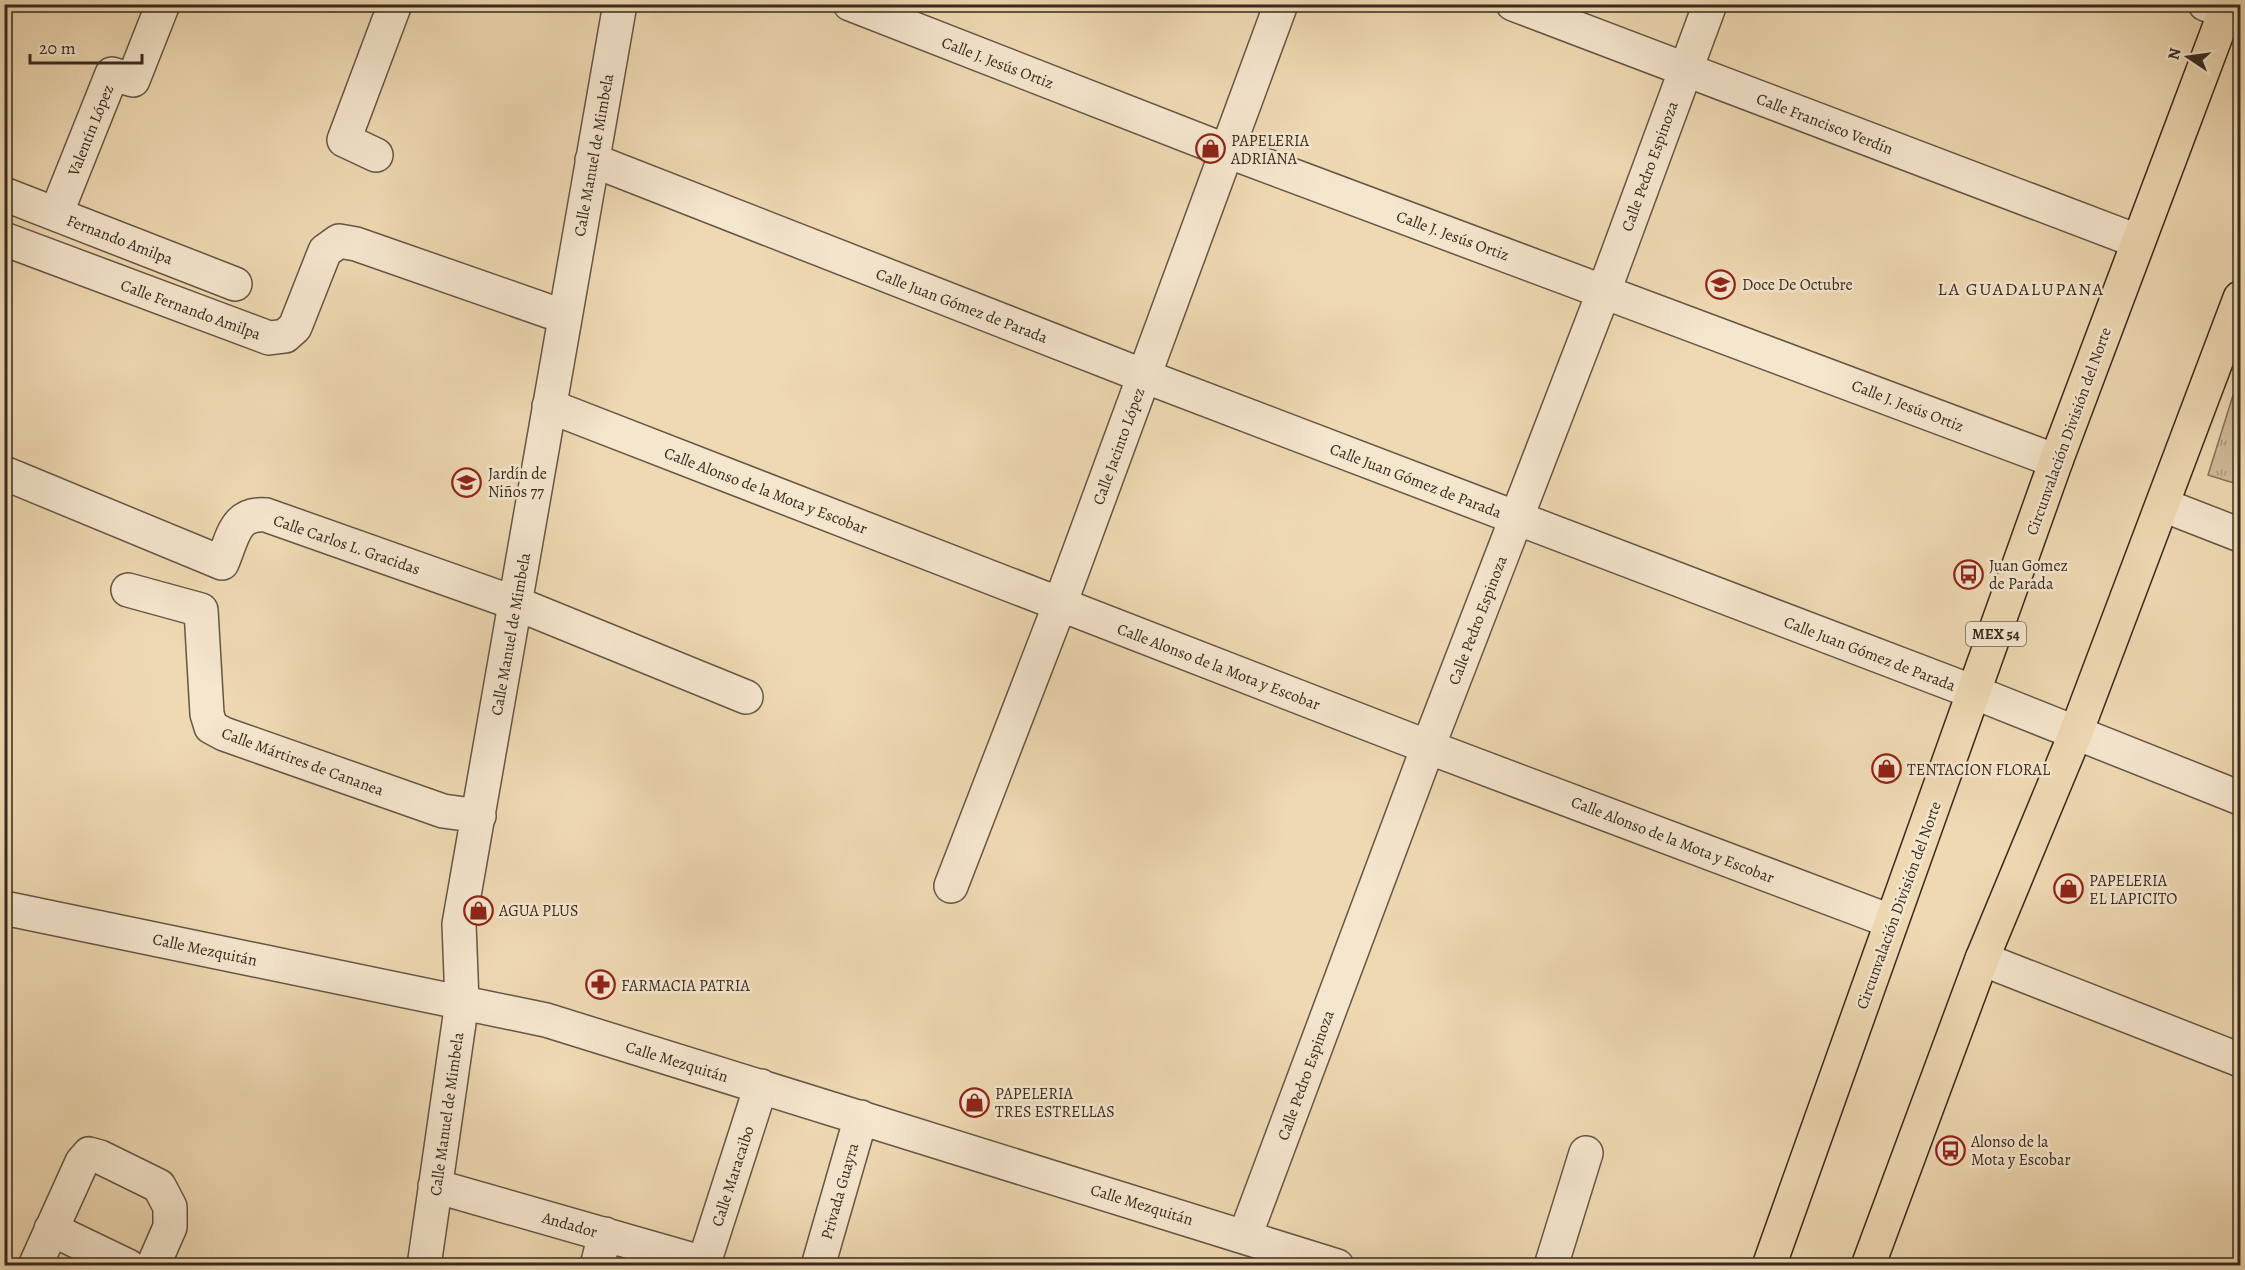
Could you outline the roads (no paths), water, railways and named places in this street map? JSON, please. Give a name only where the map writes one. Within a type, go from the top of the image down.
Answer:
[{"type":"main road","name":"Circunvalación División del Norte","points":[[1769,1266],[1890,921],[1976,693],[2056,461],[2137,241],[2219,7]]},
{"type":"main road","points":[[1868,1266],[1982,959],[2075,735],[2241,298]]},
{"type":"street","name":"Valentín López","points":[[56,214],[112,74],[133,80],[163,4]]},
{"type":"street","points":[[376,155],[344,140],[395,4]]},
{"type":"street","name":"Calle Manuel de Mimbela","points":[[424,1266],[462,1002],[459,924],[620,4]]},
{"type":"street","name":"Calle J. Jesús Ortiz","points":[[850,4],[1227,151],[2056,461]]},
{"type":"street","name":"Calle Jacinto López","points":[[951,886],[1060,604],[1281,4]]},
{"type":"street","name":"Calle Francisco Verdín","points":[[1513,4],[2137,241]]},
{"type":"street","name":"Calle Pedro Espinoza","points":[[1245,1236],[1428,747],[1604,291],[1710,4]]},
{"type":"street","name":"Calle Juan Gómez de Parada","points":[[592,160],[1144,376],[1976,693],[2075,735],[2241,798]]},
{"type":"street","name":"Fernando Amilpa","points":[[4,194],[235,284]]},
{"type":"street","name":"Calle Fernando Amilpa","points":[[4,239],[269,338],[285,336],[295,327],[325,251],[339,241],[356,244],[565,317]]},
{"type":"street","name":"Calle Alonso de la Mota y Escobar","points":[[549,406],[1428,747],[1890,921]]},
{"type":"street","name":"Calle Carlos L. Gracidas","points":[[4,473],[222,563],[240,522],[252,514],[266,515],[515,603]]},
{"type":"street","points":[[2163,505],[2241,535]]},
{"type":"street","name":"Calle Mártires de Cananea","points":[[128,590],[201,610],[207,714],[211,727],[224,734],[443,812],[478,816]]},
{"type":"street","points":[[515,603],[746,697]]},
{"type":"street","name":"Calle Mezquitán","points":[[4,908],[546,1020],[1337,1266]]},
{"type":"street","points":[[1982,959],[2241,1060]]},
{"type":"street","name":"Calle Maracaibo","points":[[704,1264],[761,1086]]},
{"type":"street","name":"Privada Guayra","points":[[818,1266],[861,1117]]},
{"type":"street","points":[[1551,1266],[1586,1153]]},
{"type":"street","points":[[35,1266],[82,1162],[89,1154],[100,1157],[159,1186],[170,1207],[170,1227],[153,1266]]},
{"type":"street","name":"Andador","points":[[435,1186],[704,1264]]},
{"type":"street","points":[[51,1229],[128,1266]]},
{"type":"street","points":[[597,1266],[604,1234]]},
{"type":"place","name":"PAPELERIA ADRIANA","points":[[1210,149]]},
{"type":"place","name":"Doce De Octubre","points":[[1721,284]]},
{"type":"place","name":"Jardín de Niños 77","points":[[467,482]]},
{"type":"place","name":"Juan Gomez de Parada","points":[[1968,574]]},
{"type":"place","name":"TENTACION FLORAL","points":[[1886,769]]},
{"type":"place","name":"PAPELERIA EL LAPICITO","points":[[2068,889]]},
{"type":"place","name":"AGUA PLUS","points":[[478,910]]},
{"type":"place","name":"FARMACIA PATRIA","points":[[600,985]]},
{"type":"place","name":"PAPELERIA TRES ESTRELLAS","points":[[974,1102]]},
{"type":"place","name":"Alonso de la Mota y Escobar","points":[[1950,1150]]},
{"type":"district","name":"LA GUADALUPANA","points":[[2021,289]]}]
